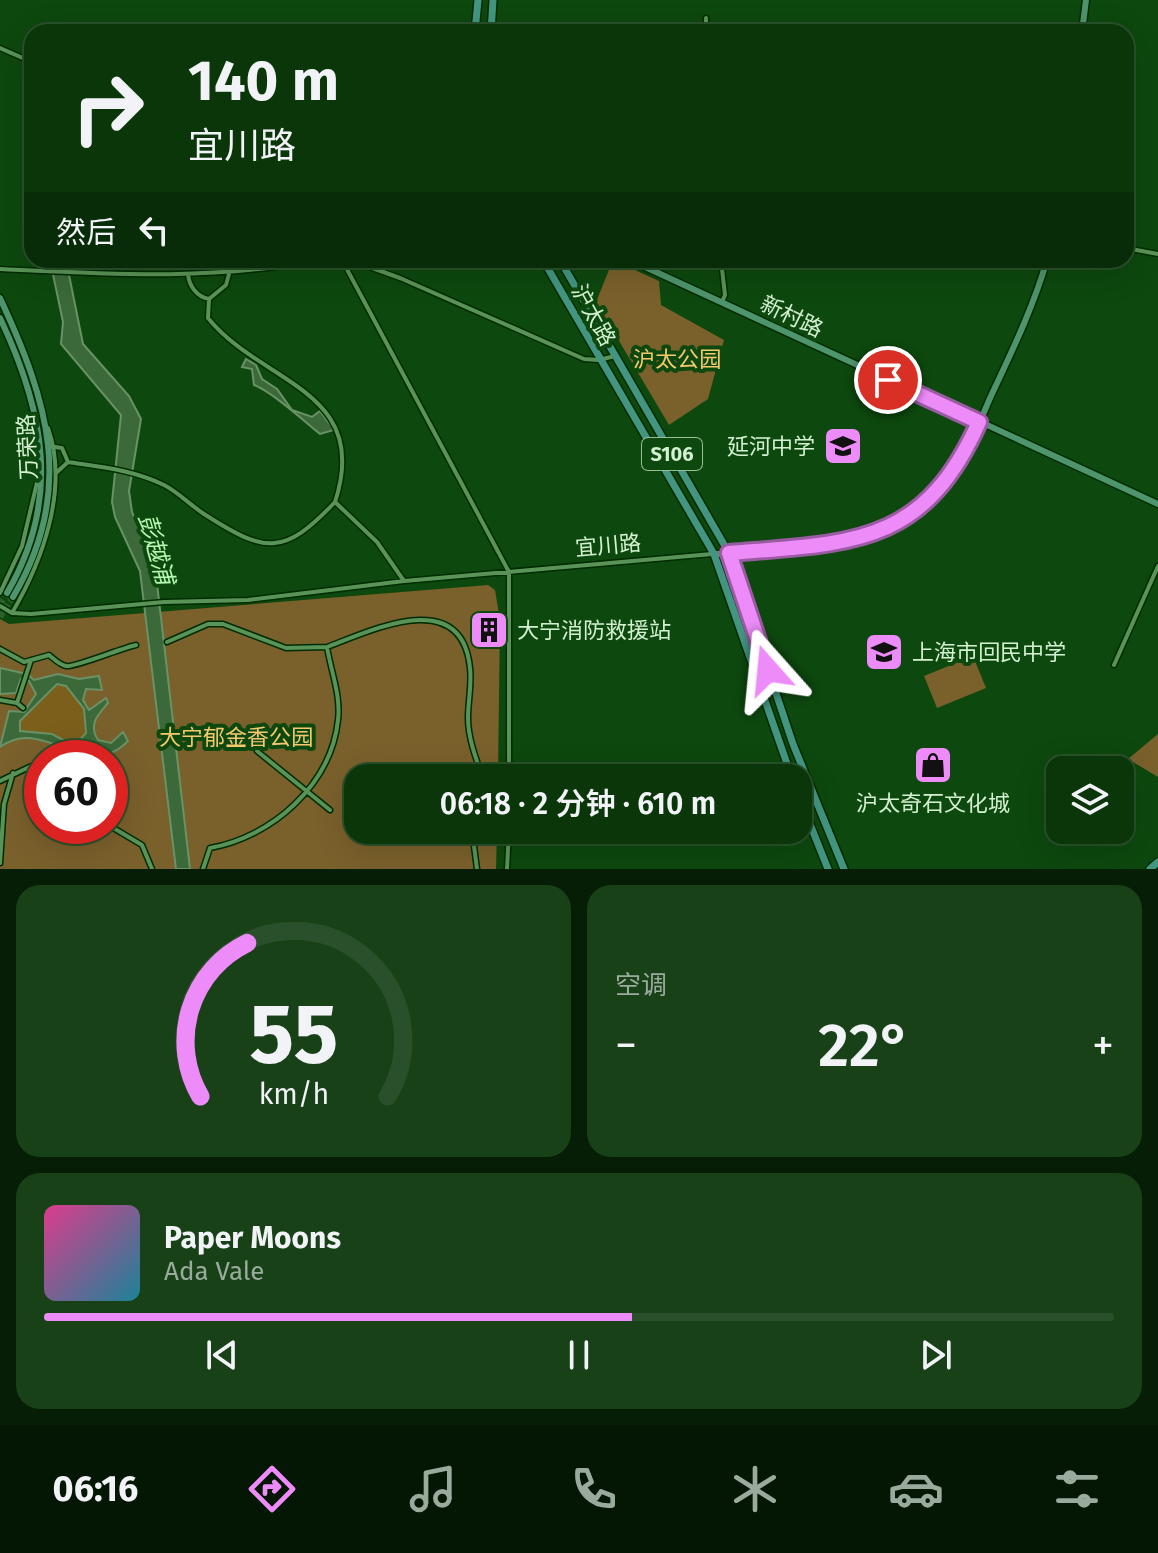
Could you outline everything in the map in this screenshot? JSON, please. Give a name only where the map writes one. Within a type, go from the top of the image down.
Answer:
[{"type":"main road","points":[[476,24],[478,0]]},
{"type":"main road","points":[[492,24],[493,0]]},
{"type":"main road","points":[[1083,24],[1086,0]]},
{"type":"main road","name":"沪太路","points":[[547,268],[714,554],[787,764]]},
{"type":"main road","name":"沪太路","points":[[565,268],[729,553],[797,757],[844,869]]},
{"type":"main road","name":"新村路","points":[[648,268],[1158,504]]},
{"type":"main road","name":"宜川路","points":[[714,554],[842,542],[897,523],[922,507],[946,483],[979,422],[1027,319],[1044,268]]},
{"type":"main road","name":"万荣路","points":[[0,298],[29,360],[48,428],[45,511],[35,551],[10,596]]},
{"type":"main road","name":"万荣路","points":[[0,318],[30,387],[40,429],[42,468],[34,529],[10,596]]},
{"type":"main road","points":[[812,829],[828,869]]},
{"type":"main road","points":[[1150,869],[1158,862]]},
{"type":"street","points":[[706,18],[706,24]]},
{"type":"street","points":[[0,48],[24,58]]},
{"type":"street","points":[[1134,250],[1158,254]]},
{"type":"street","points":[[0,269],[229,274],[267,268]]},
{"type":"street","points":[[346,268],[509,572],[509,764]]},
{"type":"street","points":[[372,268],[584,359],[599,360],[615,356]]},
{"type":"street","points":[[722,268],[725,295],[722,302]]},
{"type":"street","points":[[188,274],[191,286],[209,299]]},
{"type":"street","points":[[68,462],[136,474],[168,487],[236,536],[253,543],[295,539],[335,502],[344,465],[335,424],[316,403],[208,318],[209,299],[226,285],[229,274]]},
{"type":"street","points":[[12,613],[10,596],[46,533],[55,473],[55,447],[48,428]]},
{"type":"street","points":[[55,447],[62,448],[68,462]]},
{"type":"street","points":[[55,473],[63,470],[68,462]]},
{"type":"street","points":[[335,502],[377,542],[404,581]]},
{"type":"street","name":"宜川路","points":[[12,613],[164,602],[248,600],[404,581],[714,554]]},
{"type":"street","points":[[1114,665],[1158,566]]},
{"type":"street","points":[[10,596],[25,614]]},
{"type":"street","points":[[0,606],[12,613]]},
{"type":"street","points":[[167,642],[208,624],[223,624],[286,648],[327,647],[412,619],[441,622],[454,631],[469,658],[468,719],[479,764]]},
{"type":"street","points":[[0,649],[24,662],[49,655],[64,666],[76,667],[117,648],[136,645]]},
{"type":"street","points":[[203,869],[210,848],[260,831],[307,792],[335,740],[338,696],[327,647]]},
{"type":"street","points":[[17,703],[31,660]]},
{"type":"street","points":[[0,700],[17,703],[23,708]]},
{"type":"street","points":[[257,751],[330,810]]},
{"type":"street","points":[[0,781],[24,768]]},
{"type":"street","points":[[0,863],[4,804],[13,773]]},
{"type":"street","points":[[128,837],[142,845],[152,869]]},
{"type":"street","points":[[475,844],[477,869]]},
{"type":"street","points":[[507,869],[508,844]]},
{"type":"green space","name":"沪太公园","points":[[610,268],[631,268],[659,281],[661,305],[724,340],[708,399],[669,425],[596,302]]},
{"type":"green space","name":"大宁郁金香公园","points":[[488,585],[495,590],[500,620],[498,764],[344,764],[344,844],[497,844],[496,869],[0,869],[0,619],[9,624]]},
{"type":"green space","points":[[973,656],[986,688],[937,708],[924,676]]},
{"type":"green space","points":[[1158,734],[1158,777],[1134,763],[1132,756]]},
{"type":"shaded area","points":[[52,268],[68,268],[83,344],[129,396],[141,419],[129,491],[132,512],[155,566],[190,869],[176,869],[140,571],[115,517],[112,502],[121,415],[61,344],[63,322]]},
{"type":"shaded area","points":[[246,359],[256,365],[262,379],[277,389],[292,410],[312,417],[320,411],[334,430],[320,434],[254,385],[252,369],[242,367]]},
{"type":"shaded area","points":[[0,668],[27,674],[34,680],[58,674],[79,679],[99,676],[102,690],[86,689],[83,700],[89,710],[106,698],[108,703],[94,724],[98,740],[80,740],[86,733],[84,709],[66,686],[57,684],[20,721],[20,731],[52,734],[63,740],[17,739],[0,747],[9,711],[24,712],[36,694],[29,681],[21,679],[16,693],[0,694]]},
{"type":"shaded area","points":[[57,684],[66,686],[84,709],[86,733],[80,740],[63,740],[52,734],[20,731],[20,721]]},
{"type":"shaded area","points":[[123,732],[127,740],[114,740]]},
{"type":"tunnel","points":[[0,605],[7,593]]},
{"type":"tunnel","points":[[0,617],[13,597]]},
{"type":"place","name":"延河中学","points":[[843,446]]},
{"type":"place","name":"大宁消防救援站","points":[[489,630]]},
{"type":"place","name":"上海市回民中学","points":[[884,652]]},
{"type":"place","name":"沪太奇石文化城","points":[[933,765]]},
{"type":"route","points":[[768,670],[729,553],[842,542],[865,537],[897,523],[922,507],[946,483],[958,466],[979,422],[888,380]]},
{"type":"water label","name":"彭越浦","points":[[156,549]]}]
